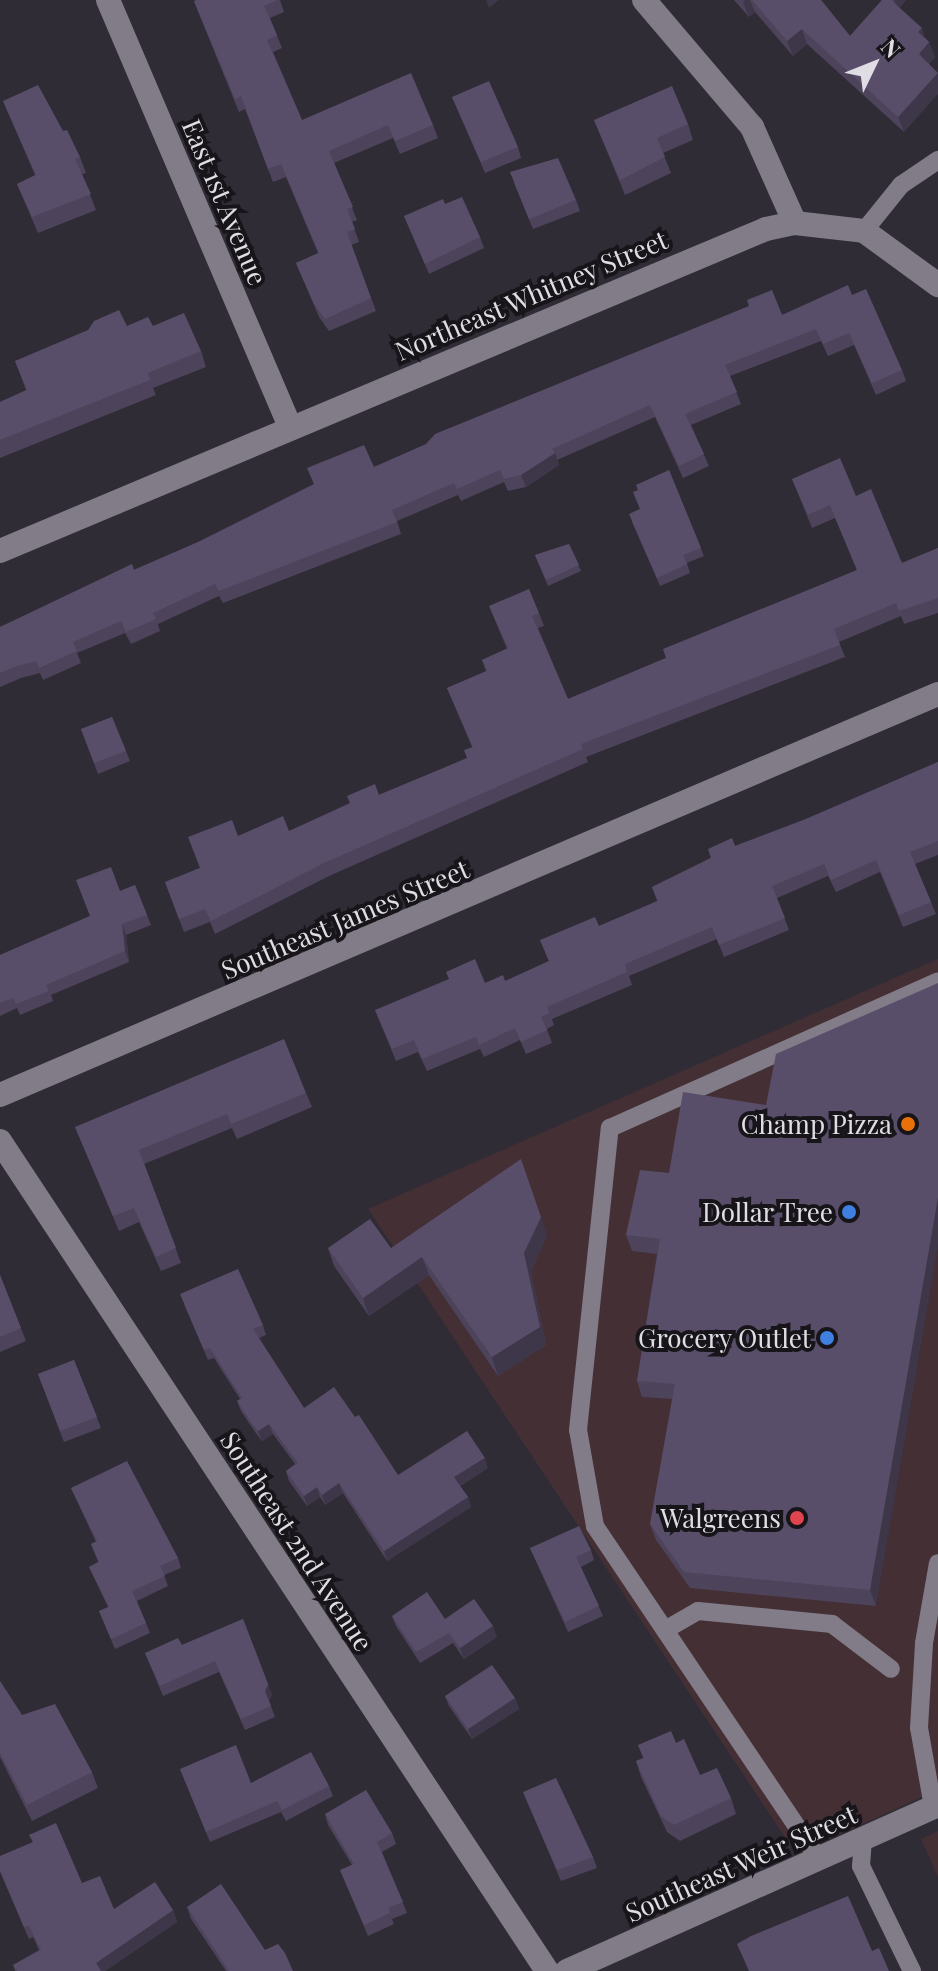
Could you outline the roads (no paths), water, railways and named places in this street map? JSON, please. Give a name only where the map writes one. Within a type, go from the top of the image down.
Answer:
[{"type":"street","name":"East 1st Avenue","points":[[108,0],[290,426]]},
{"type":"street","points":[[644,0],[752,127],[795,223],[864,231],[938,285]]},
{"type":"street","name":"Northeast Whitney Street","points":[[0,551],[731,241],[795,223]]},
{"type":"street","name":"Southeast James Street","points":[[0,1095],[712,794],[938,694]]},
{"type":"street","name":"Southeast 2nd Avenue","points":[[0,1141],[547,1971]]},
{"type":"street","name":"Southeast Weir Street","points":[[567,1971],[936,1806]]},
{"type":"lane","points":[[864,231],[901,185],[938,160]]},
{"type":"lane","points":[[818,1858],[595,1526],[578,1430],[610,1128],[938,981]]},
{"type":"lane","points":[[936,1806],[919,1728],[924,1643],[938,1563]]},
{"type":"lane","points":[[665,1630],[698,1611],[832,1624],[891,1669]]},
{"type":"lane","points":[[863,1838],[861,1866],[912,1971]]},
{"type":"place","name":"Champ Pizza","points":[[908,1124]]},
{"type":"place","name":"Dollar Tree","points":[[849,1212]]},
{"type":"place","name":"Grocery Outlet","points":[[827,1338]]},
{"type":"place","name":"Walgreens","points":[[797,1518]]}]
